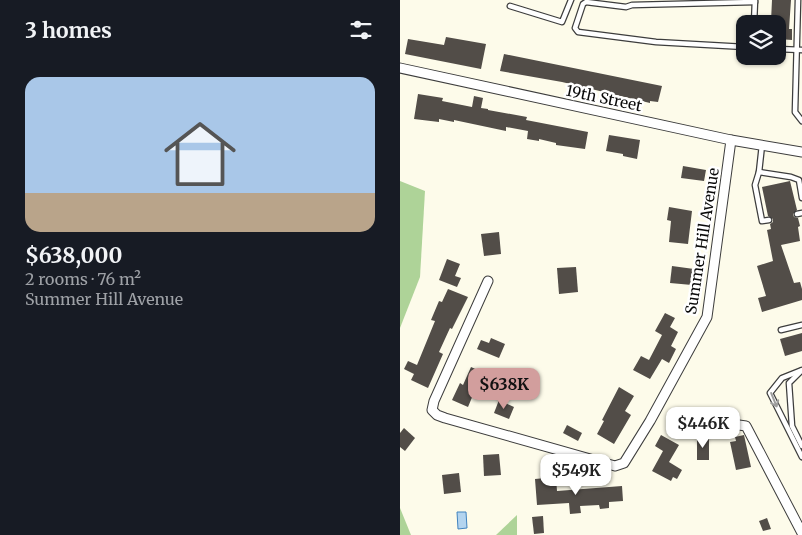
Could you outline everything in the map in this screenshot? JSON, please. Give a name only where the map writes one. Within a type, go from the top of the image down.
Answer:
[{"type":"street","name":"19th Street","points":[[400,68],[731,140],[802,152]]},
{"type":"street","name":"Summer Hill Avenue","points":[[488,281],[434,401],[432,410],[446,418],[615,466],[624,463],[650,421],[707,317],[731,140]]},
{"type":"street","points":[[696,419],[746,426],[802,533]]},
{"type":"lane","points":[[510,6],[562,22],[571,0]]},
{"type":"lane","points":[[798,0],[799,50],[794,112],[802,121]]},
{"type":"lane","points":[[736,46],[656,42],[578,32],[576,28],[583,4],[586,2],[626,7],[632,5],[755,1],[754,15]]},
{"type":"lane","points":[[786,49],[799,50]]},
{"type":"lane","points":[[762,146],[759,172],[755,185],[762,221],[769,220]]},
{"type":"lane","points":[[759,172],[799,180],[802,197],[794,198]]},
{"type":"lane","points":[[759,204],[765,203]]},
{"type":"lane","points":[[781,330],[802,325]]},
{"type":"lane","points":[[802,370],[789,383],[792,426],[802,446]]},
{"type":"lane","points":[[802,370],[782,378],[770,393],[802,457]]},
{"type":"green space","points":[[400,181],[425,191],[420,277],[400,328]]},
{"type":"green space","points":[[400,508],[411,535],[400,535]]},
{"type":"green space","points":[[517,515],[517,535],[496,535]]},
{"type":"water","points":[[457,512],[466,512],[467,528],[458,529]]},
{"type":"building","points":[[772,0],[791,0],[789,29],[792,29],[792,40],[786,40],[786,15],[771,15]]},
{"type":"building","points":[[446,37],[486,44],[481,69],[405,54],[408,39],[444,45]]},
{"type":"building","points":[[504,54],[662,86],[658,102],[650,101],[650,103],[562,82],[500,71]]},
{"type":"building","points":[[418,94],[443,98],[442,101],[472,107],[474,96],[483,98],[481,108],[527,117],[526,120],[588,132],[585,149],[556,145],[556,143],[539,139],[539,141],[527,139],[528,131],[506,127],[506,131],[454,120],[454,122],[439,119],[439,122],[414,119]]},
{"type":"building","points":[[609,135],[640,140],[637,159],[606,151]]},
{"type":"building","points":[[683,166],[706,170],[704,181],[681,178]]},
{"type":"building","points":[[790,181],[797,210],[793,214],[794,217],[798,218],[800,226],[798,227],[800,241],[781,245],[794,283],[800,282],[802,300],[762,312],[758,298],[766,296],[757,266],[773,261],[767,230],[771,229],[770,224],[773,222],[773,219],[768,216],[762,187]]},
{"type":"building","points":[[669,207],[692,211],[688,244],[669,242],[671,221],[667,220]]},
{"type":"building","points":[[499,232],[501,254],[484,256],[481,234]]},
{"type":"building","points":[[447,259],[460,264],[455,276],[461,278],[457,287],[439,280]]},
{"type":"building","points":[[672,266],[694,269],[692,285],[670,283]]},
{"type":"building","points":[[576,267],[578,292],[559,294],[557,268]]},
{"type":"building","points":[[448,289],[468,297],[439,352],[443,354],[428,388],[411,380],[414,374],[404,369],[408,361],[417,365],[435,321],[431,320],[439,301],[442,302]]},
{"type":"building","points":[[665,313],[675,318],[670,327],[678,332],[671,346],[676,349],[669,363],[662,359],[650,379],[633,370],[641,356],[649,360],[662,335],[655,331]]},
{"type":"building","points":[[802,333],[802,351],[785,356],[780,339]]},
{"type":"building","points":[[491,338],[505,344],[499,358],[477,349],[481,340],[489,343]]},
{"type":"building","points":[[471,367],[489,375],[484,386],[478,383],[468,407],[452,400],[460,383],[463,385]]},
{"type":"building","points":[[619,387],[634,396],[625,411],[631,415],[614,444],[597,434]]},
{"type":"building","points":[[499,400],[514,407],[509,419],[494,413]]},
{"type":"building","points":[[567,425],[582,433],[578,441],[563,433]]},
{"type":"building","points":[[404,428],[415,438],[405,451],[400,447],[400,433]]},
{"type":"building","points":[[661,435],[679,445],[669,462],[682,470],[677,479],[673,477],[671,481],[652,471],[663,451],[655,446]]},
{"type":"building","points":[[744,435],[751,467],[736,470],[730,442],[736,441],[735,437]]},
{"type":"building","points":[[697,438],[709,438],[709,460],[697,460]]},
{"type":"building","points":[[499,454],[501,475],[484,476],[483,455]]},
{"type":"building","points":[[459,473],[461,492],[444,494],[442,475]]},
{"type":"building","points":[[556,477],[557,491],[622,486],[623,501],[609,502],[609,508],[600,509],[599,505],[580,506],[581,513],[570,514],[569,503],[537,505],[535,479]]},
{"type":"building","points":[[543,516],[544,533],[534,534],[532,517]]},
{"type":"building","points":[[767,518],[771,529],[763,531],[759,521]]}]
